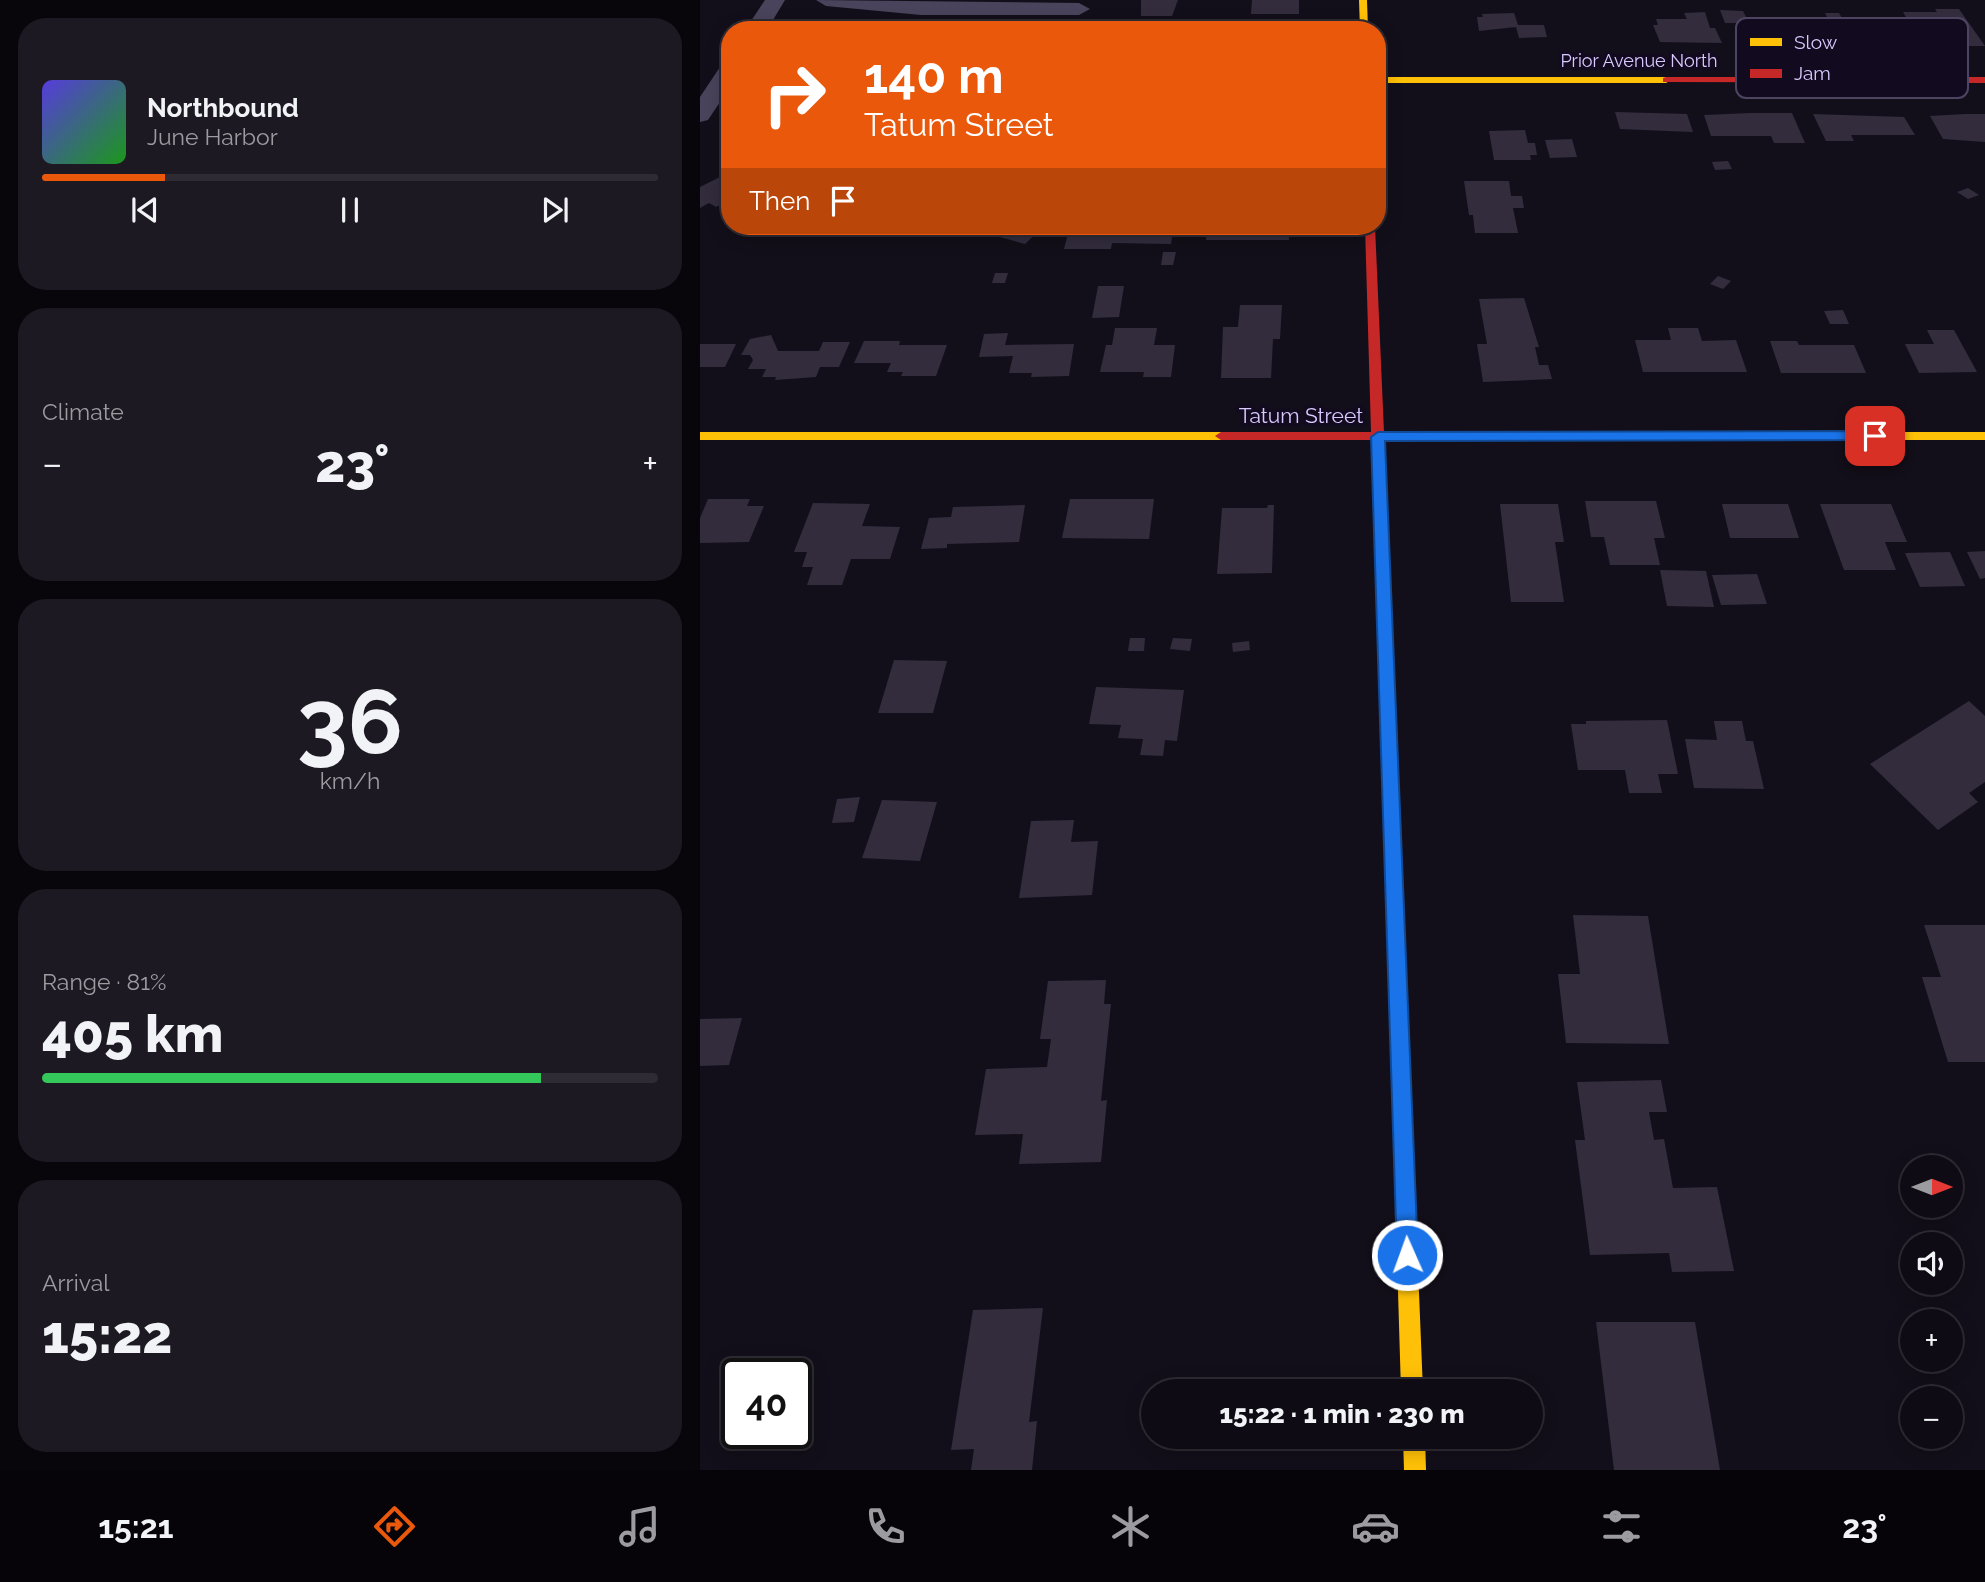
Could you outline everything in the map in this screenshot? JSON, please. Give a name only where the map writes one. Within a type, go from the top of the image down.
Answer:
[{"type":"street","points":[[762,21],[775,0]]},
{"type":"street","points":[[826,0],[884,8],[934,9],[1081,4],[1076,21]]},
{"type":"street","points":[[1363,0],[1364,21]]},
{"type":"street","name":"Prior Avenue North","points":[[1386,80],[1736,80]]},
{"type":"street","points":[[700,115],[721,83]]},
{"type":"street","points":[[1370,235],[1412,1379]]},
{"type":"street","name":"Tatum Street","points":[[700,436],[1985,436]]},
{"type":"street","points":[[1414,1449],[1415,1470]]},
{"type":"building","points":[[1141,0],[1178,0],[1172,16],[1141,16]]},
{"type":"building","points":[[1252,0],[1299,0],[1299,14],[1251,14]]},
{"type":"building","points":[[1935,9],[1959,9],[1965,18],[1906,18],[1903,12],[1937,12]]},
{"type":"building","points":[[1720,10],[1743,11],[1746,18],[1736,18],[1736,23],[1725,23]]},
{"type":"building","points":[[1705,12],[1710,28],[1715,28],[1722,43],[1660,42],[1653,25],[1658,25],[1656,19],[1687,19],[1684,13]]},
{"type":"building","points":[[1514,13],[1518,25],[1544,25],[1547,37],[1519,38],[1516,27],[1479,31],[1477,17],[1483,17],[1482,14]]},
{"type":"building","points":[[1825,13],[1839,13],[1842,18],[1828,18]]},
{"type":"building","points":[[1968,22],[1985,46],[1968,46]]},
{"type":"building","points":[[1615,112],[1687,114],[1693,132],[1620,129]]},
{"type":"building","points":[[1792,113],[1805,143],[1774,143],[1771,136],[1711,136],[1704,115]]},
{"type":"building","points":[[1813,114],[1904,117],[1915,135],[1851,135],[1854,141],[1826,141]]},
{"type":"building","points":[[1985,114],[1985,142],[1943,139],[1930,116]]},
{"type":"building","points":[[1525,130],[1528,143],[1535,143],[1537,155],[1530,155],[1531,160],[1494,160],[1489,131]]},
{"type":"building","points":[[1572,139],[1577,157],[1550,158],[1545,140]]},
{"type":"building","points":[[1728,161],[1732,169],[1715,170],[1712,162]]},
{"type":"building","points":[[721,176],[721,204],[716,207],[709,203],[700,208],[700,187]]},
{"type":"building","points":[[1464,181],[1509,181],[1511,196],[1522,196],[1524,208],[1513,208],[1518,233],[1475,233],[1473,215],[1469,215]]},
{"type":"building","points":[[1968,188],[1979,195],[1968,199],[1957,192]]},
{"type":"building","points":[[992,235],[1034,235],[1025,244]]},
{"type":"building","points":[[1068,235],[1172,235],[1171,244],[1112,243],[1111,249],[1064,249]]},
{"type":"building","points":[[1206,235],[1289,235],[1289,240],[1206,240]]},
{"type":"building","points":[[1163,252],[1176,252],[1173,265],[1161,265]]},
{"type":"building","points":[[995,273],[1008,273],[1005,283],[992,283]]},
{"type":"building","points":[[1718,276],[1731,281],[1723,289],[1710,284]]},
{"type":"building","points":[[1098,286],[1124,286],[1119,317],[1092,318]]},
{"type":"building","points":[[1524,298],[1539,347],[1535,347],[1539,365],[1548,365],[1552,379],[1483,382],[1477,344],[1487,344],[1479,299]]},
{"type":"building","points":[[1240,305],[1282,305],[1280,339],[1273,339],[1271,378],[1221,378],[1223,327],[1238,327]]},
{"type":"building","points":[[1843,310],[1849,324],[1830,324],[1824,311]]},
{"type":"building","points":[[1115,328],[1157,328],[1154,345],[1175,345],[1171,377],[1143,377],[1144,372],[1100,372],[1106,345],[1112,345]]},
{"type":"building","points":[[1668,328],[1698,328],[1702,341],[1736,340],[1747,372],[1643,372],[1635,340],[1671,340]]},
{"type":"building","points":[[1927,330],[1954,330],[1977,372],[1919,373],[1905,344],[1934,344]]},
{"type":"building","points":[[1008,333],[1005,345],[1074,344],[1069,376],[1031,377],[1032,373],[1009,373],[1013,356],[979,357],[984,334]]},
{"type":"building","points":[[771,335],[778,351],[819,351],[823,342],[850,342],[839,367],[820,367],[816,377],[775,380],[776,377],[762,377],[766,369],[748,369],[753,360],[750,355],[741,355],[750,339]]},
{"type":"building","points":[[864,341],[900,341],[899,345],[947,345],[936,376],[901,376],[903,372],[887,372],[891,363],[854,363]]},
{"type":"building","points":[[1770,341],[1797,341],[1799,345],[1854,345],[1866,373],[1781,373]]},
{"type":"building","points":[[700,344],[736,344],[725,367],[700,367]]},
{"type":"building","points":[[708,499],[750,499],[747,506],[764,506],[749,542],[700,543],[700,518]]},
{"type":"building","points":[[1070,499],[1154,499],[1149,539],[1062,538]]},
{"type":"building","points":[[1585,501],[1656,501],[1665,538],[1654,538],[1660,565],[1610,565],[1604,537],[1591,537]]},
{"type":"building","points":[[813,503],[870,504],[862,526],[900,527],[890,559],[851,559],[842,585],[807,585],[813,567],[802,567],[807,552],[794,552]]},
{"type":"building","points":[[1500,504],[1558,504],[1564,542],[1555,542],[1564,602],[1511,602]]},
{"type":"building","points":[[1722,504],[1788,504],[1799,538],[1730,538]]},
{"type":"building","points":[[1820,504],[1891,504],[1907,542],[1885,542],[1896,570],[1844,570]]},
{"type":"building","points":[[1025,505],[1019,542],[947,544],[947,548],[921,549],[929,518],[951,517],[953,507]]},
{"type":"building","points":[[1268,505],[1274,505],[1272,573],[1217,574],[1222,508],[1267,508]]},
{"type":"building","points":[[1985,551],[1985,578],[1980,579],[1967,552]]},
{"type":"building","points":[[1950,552],[1965,586],[1920,587],[1905,553]]},
{"type":"building","points":[[1660,570],[1706,571],[1714,607],[1667,606]]},
{"type":"building","points":[[1757,574],[1767,604],[1721,605],[1712,575]]},
{"type":"building","points":[[1130,638],[1145,638],[1144,651],[1128,651]]},
{"type":"building","points":[[1173,638],[1192,639],[1190,651],[1170,649]]},
{"type":"building","points":[[1249,641],[1250,650],[1233,652],[1232,643]]},
{"type":"building","points":[[894,660],[947,661],[933,713],[878,713]]},
{"type":"building","points":[[1096,687],[1184,690],[1177,741],[1165,740],[1163,756],[1140,755],[1143,739],[1118,738],[1121,725],[1089,724]]},
{"type":"building","points":[[1969,701],[1985,716],[1985,782],[1969,793],[1978,802],[1938,830],[1870,764]]},
{"type":"building","points":[[1667,720],[1678,774],[1658,774],[1662,793],[1629,793],[1625,770],[1578,770],[1571,724],[1586,724],[1586,721]]},
{"type":"building","points":[[1714,721],[1742,721],[1746,741],[1753,741],[1764,789],[1694,788],[1685,739],[1717,740]]},
{"type":"building","points":[[860,797],[854,822],[832,823],[837,799]]},
{"type":"building","points":[[882,800],[937,802],[920,861],[862,858]]},
{"type":"building","points":[[1074,820],[1071,842],[1098,841],[1092,895],[1019,898],[1031,821]]},
{"type":"building","points":[[1573,915],[1648,916],[1669,1044],[1566,1043],[1558,974],[1580,974]]},
{"type":"building","points":[[1924,925],[1985,925],[1985,1062],[1948,1062],[1922,977],[1941,977]]},
{"type":"building","points":[[1106,980],[1104,1004],[1111,1004],[1101,1101],[1107,1100],[1101,1162],[1019,1164],[1023,1134],[975,1135],[986,1069],[1047,1067],[1051,1039],[1040,1039],[1048,981]]},
{"type":"building","points":[[742,1018],[729,1065],[700,1066],[700,1019]]},
{"type":"building","points":[[1661,1080],[1667,1112],[1649,1112],[1654,1140],[1664,1139],[1673,1188],[1717,1187],[1734,1271],[1672,1272],[1669,1253],[1590,1255],[1575,1140],[1585,1140],[1577,1082]]},
{"type":"building","points":[[1043,1308],[1029,1422],[1037,1421],[1032,1470],[971,1470],[974,1449],[951,1450],[973,1310]]},
{"type":"building","points":[[1596,1322],[1695,1322],[1720,1470],[1614,1470]]},
{"type":"traffic: slow","points":[[1363,0],[1364,21]]},
{"type":"traffic: slow","points":[[1386,80],[1666,80]]},
{"type":"traffic: slow","points":[[700,436],[1221,436]]},
{"type":"traffic: slow","points":[[1618,436],[1985,436]]},
{"type":"traffic: slow","points":[[1392,826],[1412,1379]]},
{"type":"traffic: slow","points":[[1414,1449],[1415,1470]]},
{"type":"traffic: jam","points":[[1666,80],[1736,80]]},
{"type":"traffic: jam","points":[[1968,80],[1985,80]]},
{"type":"traffic: jam","points":[[1370,235],[1392,826]]},
{"type":"traffic: jam","points":[[1221,436],[1618,436]]},
{"type":"route","points":[[1407,1255],[1378,437],[1875,436]]}]
